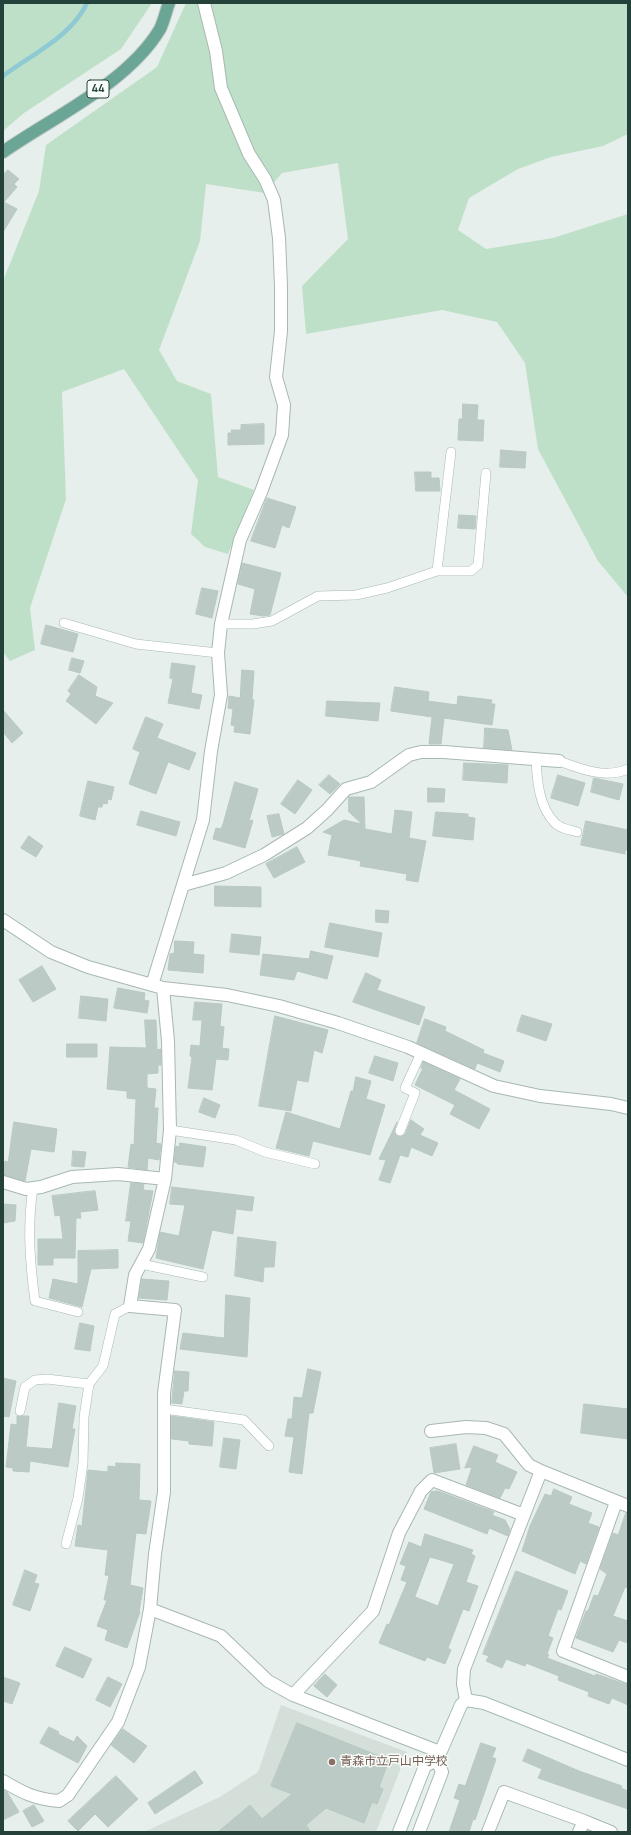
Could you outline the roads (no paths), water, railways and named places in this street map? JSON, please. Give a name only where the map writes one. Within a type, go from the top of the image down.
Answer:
[{"type":"main road","name":"44","points":[[3,152],[111,80],[138,58],[160,28],[169,3]]},
{"type":"street","points":[[3,1780],[26,1795],[59,1801],[68,1795],[118,1722],[139,1667],[150,1609],[155,1554],[164,1492],[164,1393],[175,1310],[130,1306],[135,1275],[149,1249],[165,1179],[170,1130],[168,1041],[157,986],[183,885],[203,820],[211,751],[220,695],[218,653],[221,624],[240,540],[261,492],[282,435],[284,405],[276,377],[281,331],[281,286],[279,238],[274,200],[265,179],[249,154],[221,88],[216,51],[204,3]]},
{"type":"street","points":[[183,885],[226,873],[264,855],[307,828],[346,789],[371,782],[410,755],[421,752],[444,752],[559,761]]},
{"type":"street","points":[[3,920],[51,952],[88,967],[157,986],[227,995],[279,1006],[338,1023],[421,1053],[494,1086],[540,1096],[611,1104],[628,1108]]},
{"type":"street","points":[[3,1182],[26,1189],[41,1187],[72,1177],[118,1174],[165,1179]]},
{"type":"street","points":[[431,1431],[486,1428],[504,1434],[529,1465],[628,1506]]},
{"type":"street","points":[[466,1700],[463,1684],[464,1669],[541,1471]]},
{"type":"street","points":[[293,1695],[373,1611],[399,1533],[421,1491],[432,1480],[524,1514]]},
{"type":"street","points":[[616,1502],[563,1651],[628,1677]]},
{"type":"street","points":[[150,1609],[220,1636],[268,1681],[293,1695],[439,1756]]},
{"type":"street","points":[[400,1832],[426,1766],[439,1756],[461,1705],[466,1700]]},
{"type":"street","points":[[466,1700],[484,1704],[628,1760]]},
{"type":"street","points":[[419,1832],[442,1772],[439,1756]]},
{"type":"street","points":[[488,1832],[504,1792],[582,1827],[611,1832]]},
{"type":"lane","points":[[437,571],[451,452]]},
{"type":"lane","points":[[221,624],[253,624],[272,621],[318,596],[356,595],[387,588],[437,571],[471,571],[478,565],[486,474]]},
{"type":"lane","points":[[64,623],[136,644],[218,653]]},
{"type":"lane","points":[[536,759],[537,779],[546,812],[557,826],[577,832]]},
{"type":"lane","points":[[559,761],[593,773],[621,772],[628,769]]},
{"type":"lane","points":[[400,1131],[415,1093],[406,1088],[421,1053]]},
{"type":"lane","points":[[170,1130],[236,1140],[265,1152],[316,1164]]},
{"type":"lane","points":[[32,1188],[29,1213],[29,1255],[35,1301],[78,1312]]},
{"type":"lane","points":[[141,1264],[203,1277]]},
{"type":"lane","points":[[66,1544],[78,1498],[83,1463],[84,1417],[89,1384],[103,1366],[114,1314],[130,1306]]},
{"type":"lane","points":[[20,1411],[25,1387],[35,1380],[47,1379],[89,1384]]},
{"type":"lane","points":[[164,1409],[244,1420],[269,1446]]},
{"type":"waterway","points":[[3,76],[61,35],[80,15],[87,3]]},
{"type":"place","name":"青森市立戸山中学校","points":[[332,1762]]}]
